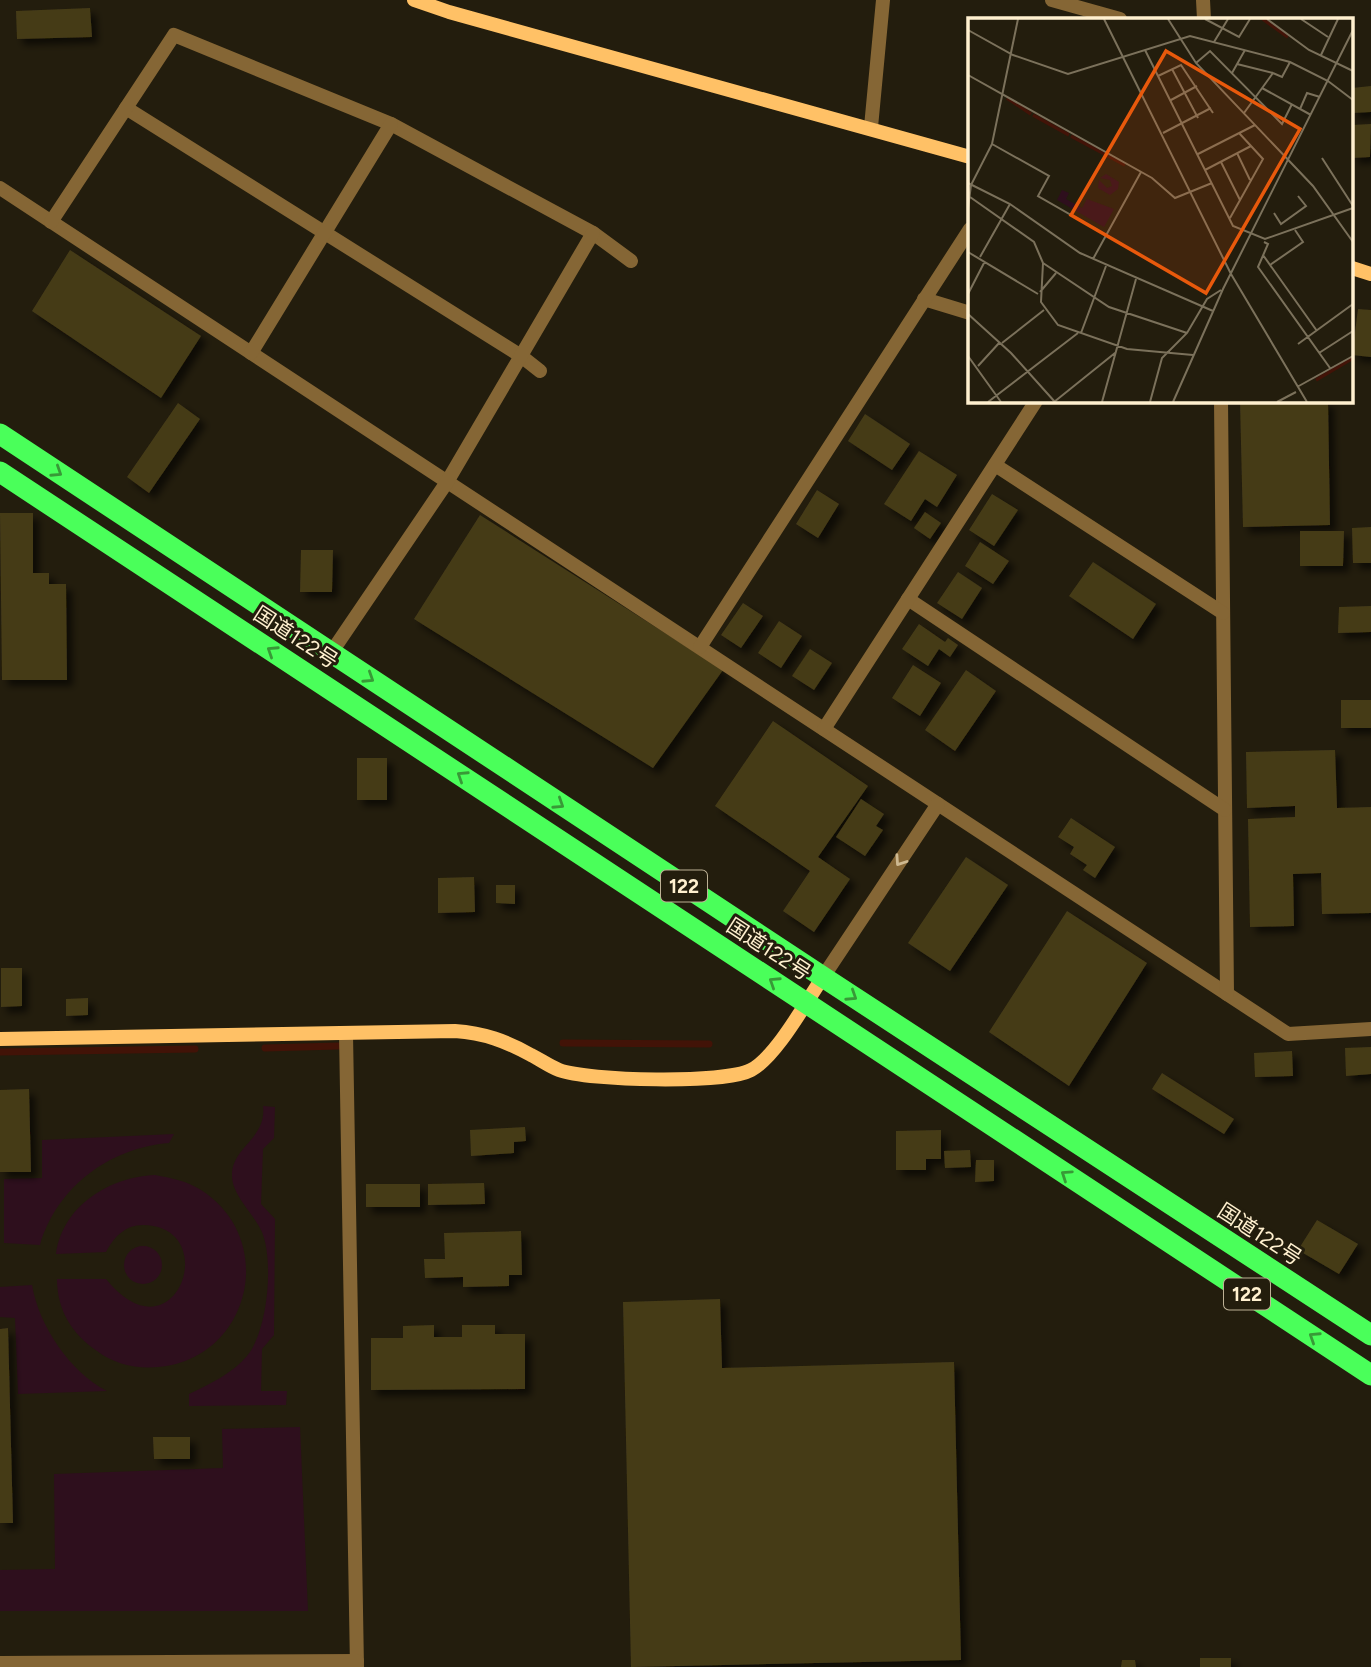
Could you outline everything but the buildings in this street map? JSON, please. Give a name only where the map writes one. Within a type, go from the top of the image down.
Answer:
[{"type":"highway","name":"国道122号","points":[[0,434],[1371,1335]]},
{"type":"highway","name":"国道122号","points":[[0,471],[1371,1375]]},
{"type":"street","points":[[414,0],[968,156]]},
{"type":"street","points":[[871,127],[883,0]]},
{"type":"street","points":[[1052,0],[1116,18]]},
{"type":"street","points":[[1203,0],[1204,18]]},
{"type":"street","points":[[51,222],[174,35],[391,124],[593,233],[631,261]]},
{"type":"street","points":[[126,108],[521,356],[540,371]]},
{"type":"street","points":[[251,353],[391,124]]},
{"type":"street","points":[[0,188],[1288,1034],[1371,1029]]},
{"type":"street","points":[[700,647],[968,232]]},
{"type":"street","points":[[331,653],[447,482],[593,233]]},
{"type":"street","points":[[1354,269],[1371,274]]},
{"type":"street","points":[[924,299],[968,312]]},
{"type":"street","points":[[824,729],[1035,402]]},
{"type":"street","points":[[1221,402],[1227,994]]},
{"type":"street","points":[[995,465],[1223,613]]},
{"type":"street","points":[[908,599],[1225,810]]},
{"type":"street","points":[[0,1039],[455,1031],[480,1033],[501,1039],[561,1071],[596,1078],[720,1078],[750,1071],[768,1057],[938,804]]},
{"type":"street","points":[[0,1663],[357,1664],[346,1034]]},
{"type":"shaded area","points":[[263,1106],[275,1107],[274,1138],[263,1149],[261,1204],[275,1219],[274,1335],[262,1349],[261,1391],[287,1391],[286,1405],[189,1406],[189,1394],[228,1373],[247,1356],[260,1330],[267,1296],[266,1245],[262,1232],[239,1197],[232,1176],[237,1157],[260,1127]]},
{"type":"shaded area","points":[[174,1134],[169,1143],[126,1153],[88,1174],[59,1205],[40,1245],[4,1243],[4,1179],[42,1178],[42,1140]]},
{"type":"shaded area","points":[[155,1175],[196,1187],[225,1212],[240,1238],[246,1266],[243,1294],[233,1321],[215,1343],[189,1359],[158,1367],[142,1367],[111,1359],[80,1337],[63,1311],[57,1279],[106,1279],[131,1301],[152,1307],[169,1300],[181,1284],[185,1265],[181,1246],[167,1231],[143,1225],[131,1227],[121,1233],[106,1252],[56,1254],[68,1221],[91,1197],[122,1181]]},
{"type":"shaded area","points":[[143,1246],[157,1251],[162,1265],[157,1279],[143,1284],[129,1279],[124,1265],[129,1251]]},
{"type":"shaded area","points":[[32,1285],[41,1316],[58,1346],[81,1372],[107,1391],[18,1394],[15,1318],[0,1317],[0,1287]]},
{"type":"shaded area","points":[[300,1427],[308,1611],[0,1611],[0,1570],[55,1569],[54,1474],[223,1468],[222,1429]]},
{"type":"waterway","points":[[563,1043],[709,1044]]},
{"type":"waterway","points":[[265,1048],[338,1046]]},
{"type":"waterway","points":[[0,1052],[195,1049]]}]
